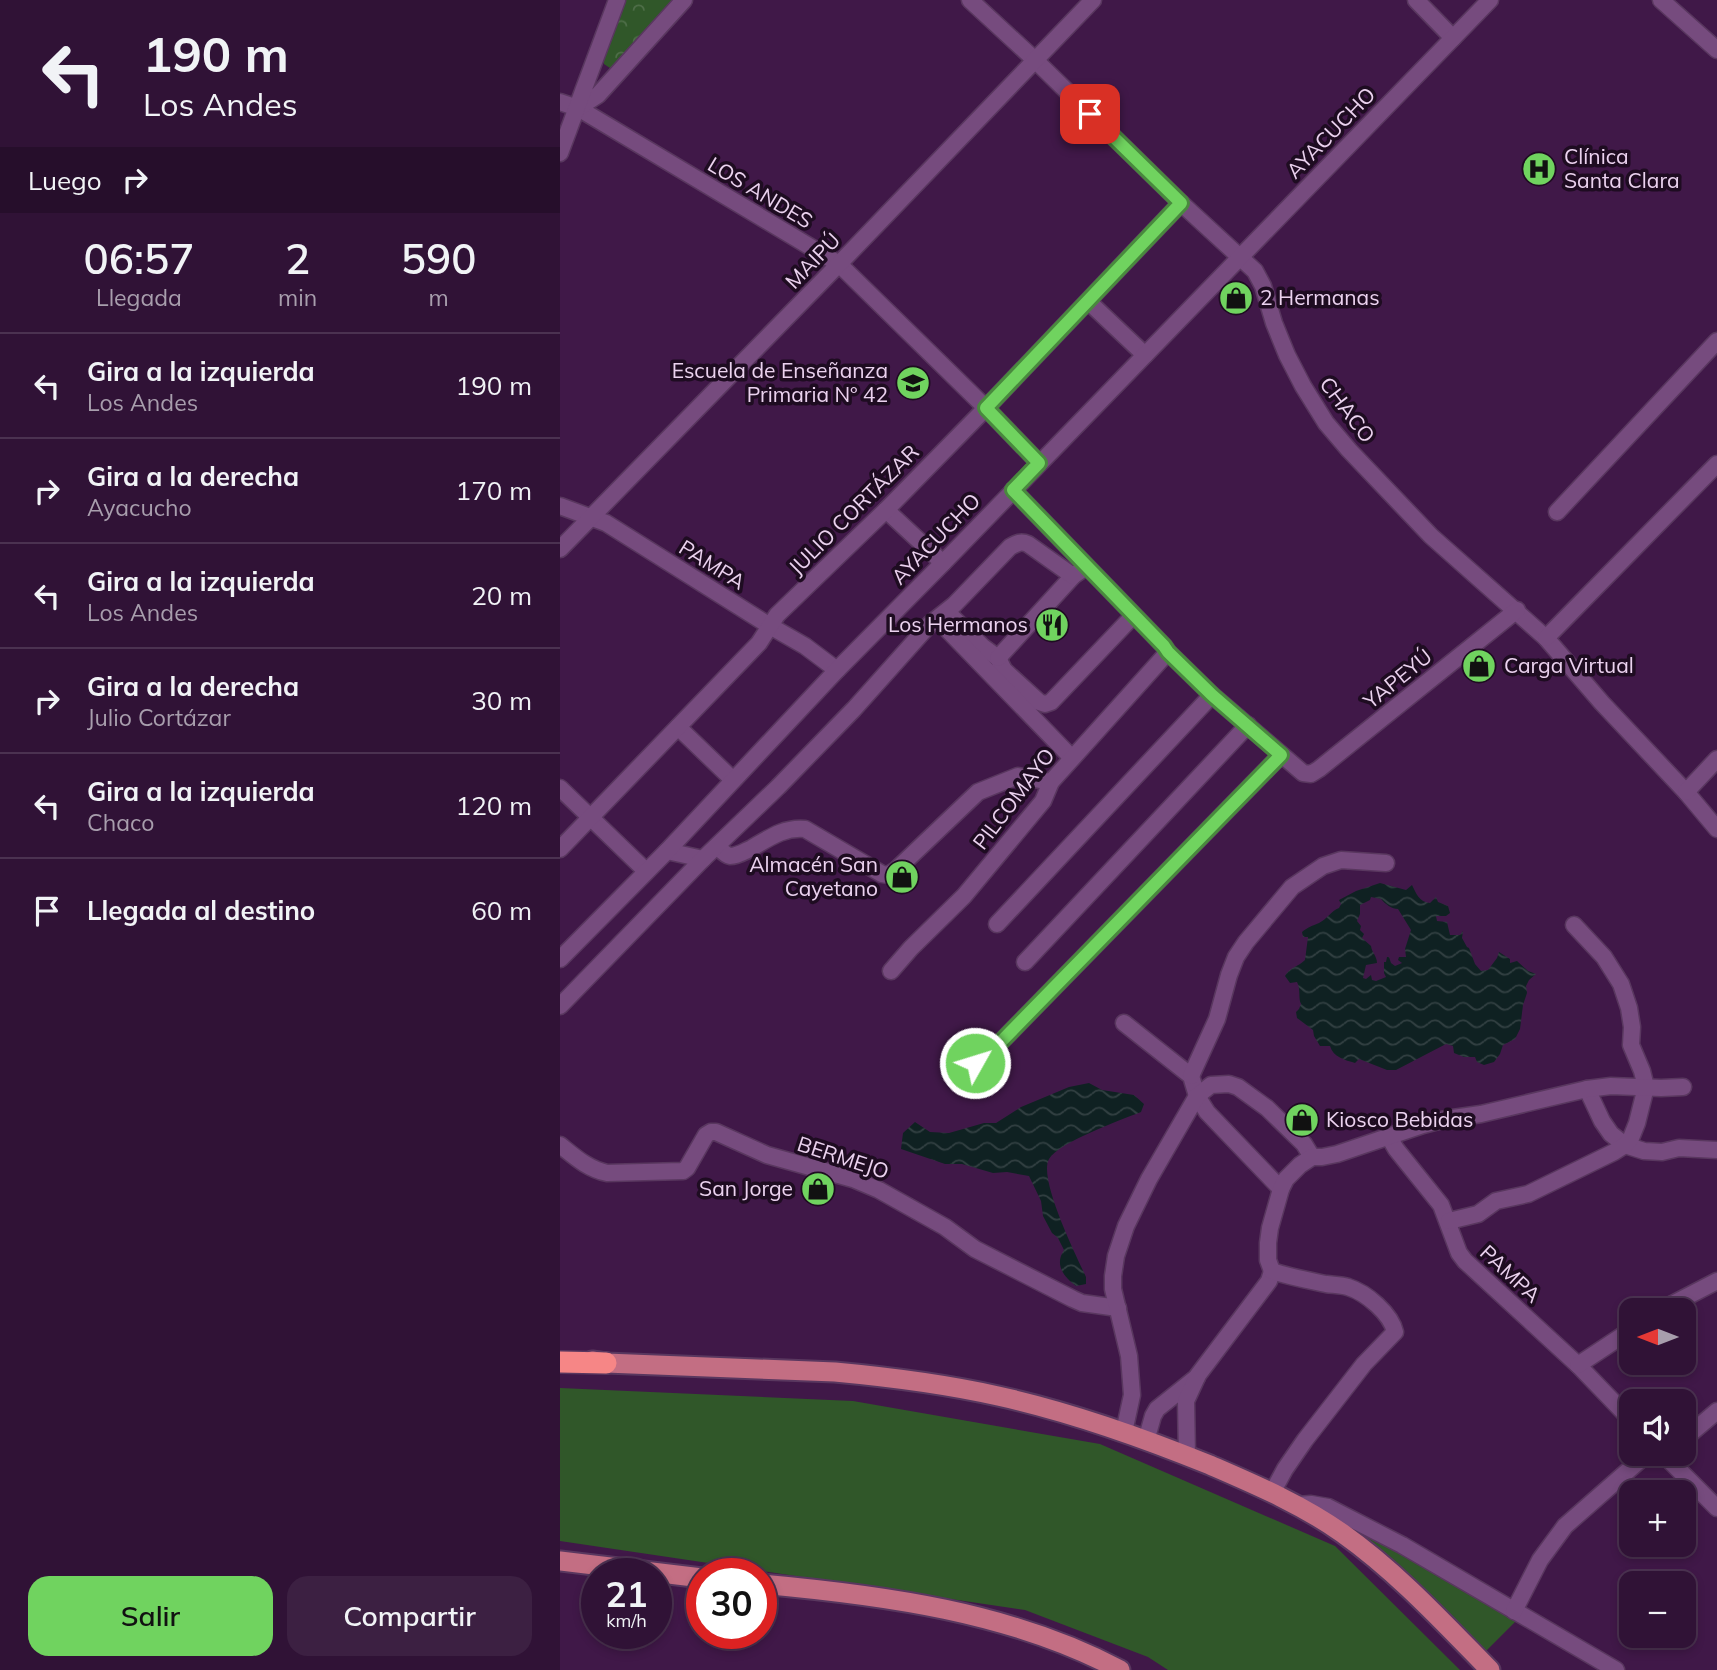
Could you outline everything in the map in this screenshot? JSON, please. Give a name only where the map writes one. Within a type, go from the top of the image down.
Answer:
[{"type":"highway","points":[[560,1359],[606,1363]]},
{"type":"main road","points":[[606,1363],[870,1375],[996,1395],[1066,1413],[1124,1432],[1187,1456],[1298,1505],[1342,1533],[1409,1587],[1490,1670]]},
{"type":"main road","points":[[560,1561],[686,1576]]},
{"type":"main road","points":[[777,1586],[860,1595],[970,1615],[1054,1640],[1120,1670]]},
{"type":"street","points":[[560,153],[617,0]]},
{"type":"street","points":[[578,108],[598,95],[684,0]]},
{"type":"street","name":"CHACO","points":[[970,0],[1258,276],[1287,355],[1326,423],[1431,536],[1546,638],[1717,829]]},
{"type":"street","name":"MAIPÚ","points":[[560,549],[1093,0]]},
{"type":"street","points":[[1416,0],[1453,38]]},
{"type":"street","name":"AYACUCHO","points":[[560,959],[667,851],[837,670],[1490,0]]},
{"type":"street","points":[[1661,0],[1717,50]]},
{"type":"street","name":"LOS ANDES","points":[[560,102],[578,108],[839,264],[1039,463]]},
{"type":"street","name":"JULIO CORTÁZAR","points":[[560,849],[759,643],[778,615],[986,408],[1181,203]]},
{"type":"street","points":[[1089,302],[1145,355]]},
{"type":"street","points":[[1557,512],[1717,341]]},
{"type":"street","points":[[1546,638],[1717,464]]},
{"type":"street","points":[[951,1074],[989,1054],[1281,755],[1212,695],[1133,616],[1079,571],[1013,490]]},
{"type":"street","name":"PAMPA","points":[[560,506],[606,523],[805,646],[837,670]]},
{"type":"street","points":[[886,510],[943,563]]},
{"type":"street","points":[[560,1006],[703,859],[778,788],[930,624],[1010,547],[1024,542],[1079,571]]},
{"type":"street","points":[[998,658],[1079,571]]},
{"type":"street","name":"YAPEYÚ","points":[[1281,755],[1303,774],[1311,774],[1517,610]]},
{"type":"street","points":[[942,615],[998,658],[1004,670],[1039,702],[1045,704],[1051,702],[1133,616]]},
{"type":"street","points":[[942,615],[1072,758]]},
{"type":"street","name":"PILCOMAYO","points":[[891,971],[973,886],[1043,802],[1051,782],[1168,652]]},
{"type":"street","points":[[997,924],[1212,695]]},
{"type":"street","points":[[1025,961],[1248,725]]},
{"type":"street","points":[[678,727],[732,779]]},
{"type":"street","points":[[1686,792],[1717,759]]},
{"type":"street","points":[[717,846],[731,856],[795,828],[805,830],[888,875],[978,792],[1018,776],[1051,782]]},
{"type":"street","points":[[560,788],[646,872]]},
{"type":"street","points":[[667,851],[703,859]]},
{"type":"street","points":[[1191,1076],[1217,1019],[1236,957],[1292,887],[1323,866],[1341,860],[1386,863]]},
{"type":"street","points":[[1448,1221],[1478,1214],[1496,1201],[1528,1194],[1614,1152],[1632,1138],[1646,1087],[1631,1045],[1629,1008],[1621,984],[1604,957],[1574,925]]},
{"type":"street","points":[[1124,1023],[1191,1076],[1197,1096],[1207,1112],[1281,1189]]},
{"type":"street","points":[[1124,1432],[1132,1395],[1129,1356],[1113,1289],[1116,1256],[1126,1226],[1149,1179],[1197,1096],[1211,1085],[1229,1084],[1238,1087],[1267,1108],[1304,1144],[1312,1157]]},
{"type":"street","points":[[1187,1456],[1186,1401],[1198,1375],[1269,1281],[1272,1271],[1268,1259],[1270,1228],[1281,1189],[1300,1165],[1312,1157],[1337,1154],[1423,1125],[1481,1115],[1587,1089],[1611,1086],[1683,1087]]},
{"type":"street","points":[[1587,1089],[1611,1133],[1625,1145],[1644,1151],[1662,1152],[1679,1148],[1717,1150]]},
{"type":"street","name":"BERMEJO","points":[[560,1146],[597,1171],[682,1171],[687,1168],[706,1135],[716,1132],[775,1158],[879,1190],[945,1227],[975,1249],[1073,1299],[1082,1303],[1118,1308]]},
{"type":"street","name":"PAMPA","points":[[1389,1137],[1441,1205],[1459,1253],[1465,1261],[1578,1365],[1619,1408]]},
{"type":"street","points":[[1272,1271],[1290,1277],[1349,1287],[1377,1306],[1393,1323],[1395,1332],[1364,1364],[1305,1440],[1272,1493]]},
{"type":"street","points":[[1684,1298],[1717,1281]]},
{"type":"street","points":[[1578,1365],[1619,1338]]},
{"type":"street","points":[[1146,1441],[1157,1409],[1198,1375]]},
{"type":"street","points":[[1696,1429],[1717,1411]]},
{"type":"street","points":[[1514,1611],[1540,1560],[1565,1526],[1633,1466]]},
{"type":"street","points":[[1675,1466],[1717,1508]]},
{"type":"street","points":[[1298,1505],[1328,1507],[1402,1545],[1616,1670]]},
{"type":"green space","points":[[625,0],[673,0],[613,68],[610,68],[604,64],[604,60]]},
{"type":"green space","points":[[560,1388],[853,1401],[1100,1444],[1335,1546],[1460,1670],[1168,1670],[1148,1657],[1025,1610],[777,1573],[777,1558],[686,1560],[560,1541]]},
{"type":"green space","points":[[1339,1518],[1517,1620],[1486,1651]]},
{"type":"water","points":[[1380,883],[1406,890],[1412,885],[1423,901],[1430,903],[1436,897],[1438,902],[1448,906],[1450,913],[1436,916],[1437,921],[1447,922],[1450,935],[1460,935],[1463,931],[1462,938],[1481,971],[1488,970],[1499,952],[1510,959],[1510,963],[1517,961],[1536,974],[1526,986],[1520,1029],[1515,1039],[1503,1045],[1494,1062],[1484,1065],[1477,1062],[1475,1057],[1454,1053],[1453,1046],[1446,1044],[1396,1070],[1387,1070],[1359,1059],[1355,1063],[1337,1055],[1330,1046],[1320,1046],[1313,1030],[1297,1018],[1296,1012],[1301,1004],[1298,985],[1297,982],[1290,983],[1285,976],[1305,960],[1308,937],[1303,937],[1302,932],[1322,921],[1339,908],[1339,900]],"holes":[[[1371,897],[1381,899],[1398,909],[1411,930],[1405,949],[1406,957],[1399,957],[1398,960],[1402,963],[1395,966],[1387,957],[1384,962],[1386,977],[1376,981],[1372,980],[1371,975],[1363,978],[1366,965],[1377,961],[1371,946],[1362,938],[1364,934],[1357,921],[1360,905]]]},
{"type":"water","points":[[1089,1083],[1102,1090],[1134,1095],[1144,1104],[1141,1112],[1077,1139],[1055,1152],[1049,1159],[1047,1169],[1053,1199],[1086,1277],[1086,1284],[1076,1286],[1060,1266],[1064,1250],[1043,1216],[1041,1201],[1029,1176],[1007,1172],[993,1173],[962,1164],[945,1164],[901,1149],[903,1133],[915,1122],[930,1132],[949,1133],[984,1123],[996,1123],[1021,1107],[1069,1087]]},
{"type":"place","name":"Clínica Santa Clara","points":[[1539,169]]},
{"type":"place","name":"2 Hermanas","points":[[1236,298]]},
{"type":"place","name":"Escuela de Enseñanza Primaria Nº 42","points":[[913,383]]},
{"type":"place","name":"Los Hermanos","points":[[1052,625]]},
{"type":"place","name":"Carga Virtual","points":[[1479,666]]},
{"type":"place","name":"Almacén San Cayetano","points":[[902,877]]},
{"type":"place","name":"Kiosco Bebidas","points":[[1302,1120]]},
{"type":"place","name":"San Jorge","points":[[818,1189]]},
{"type":"route","points":[[975,1063],[989,1054],[1054,989],[1281,755],[1212,695],[1168,652],[1013,490],[1039,463],[986,408],[1181,203],[1090,114]]}]
